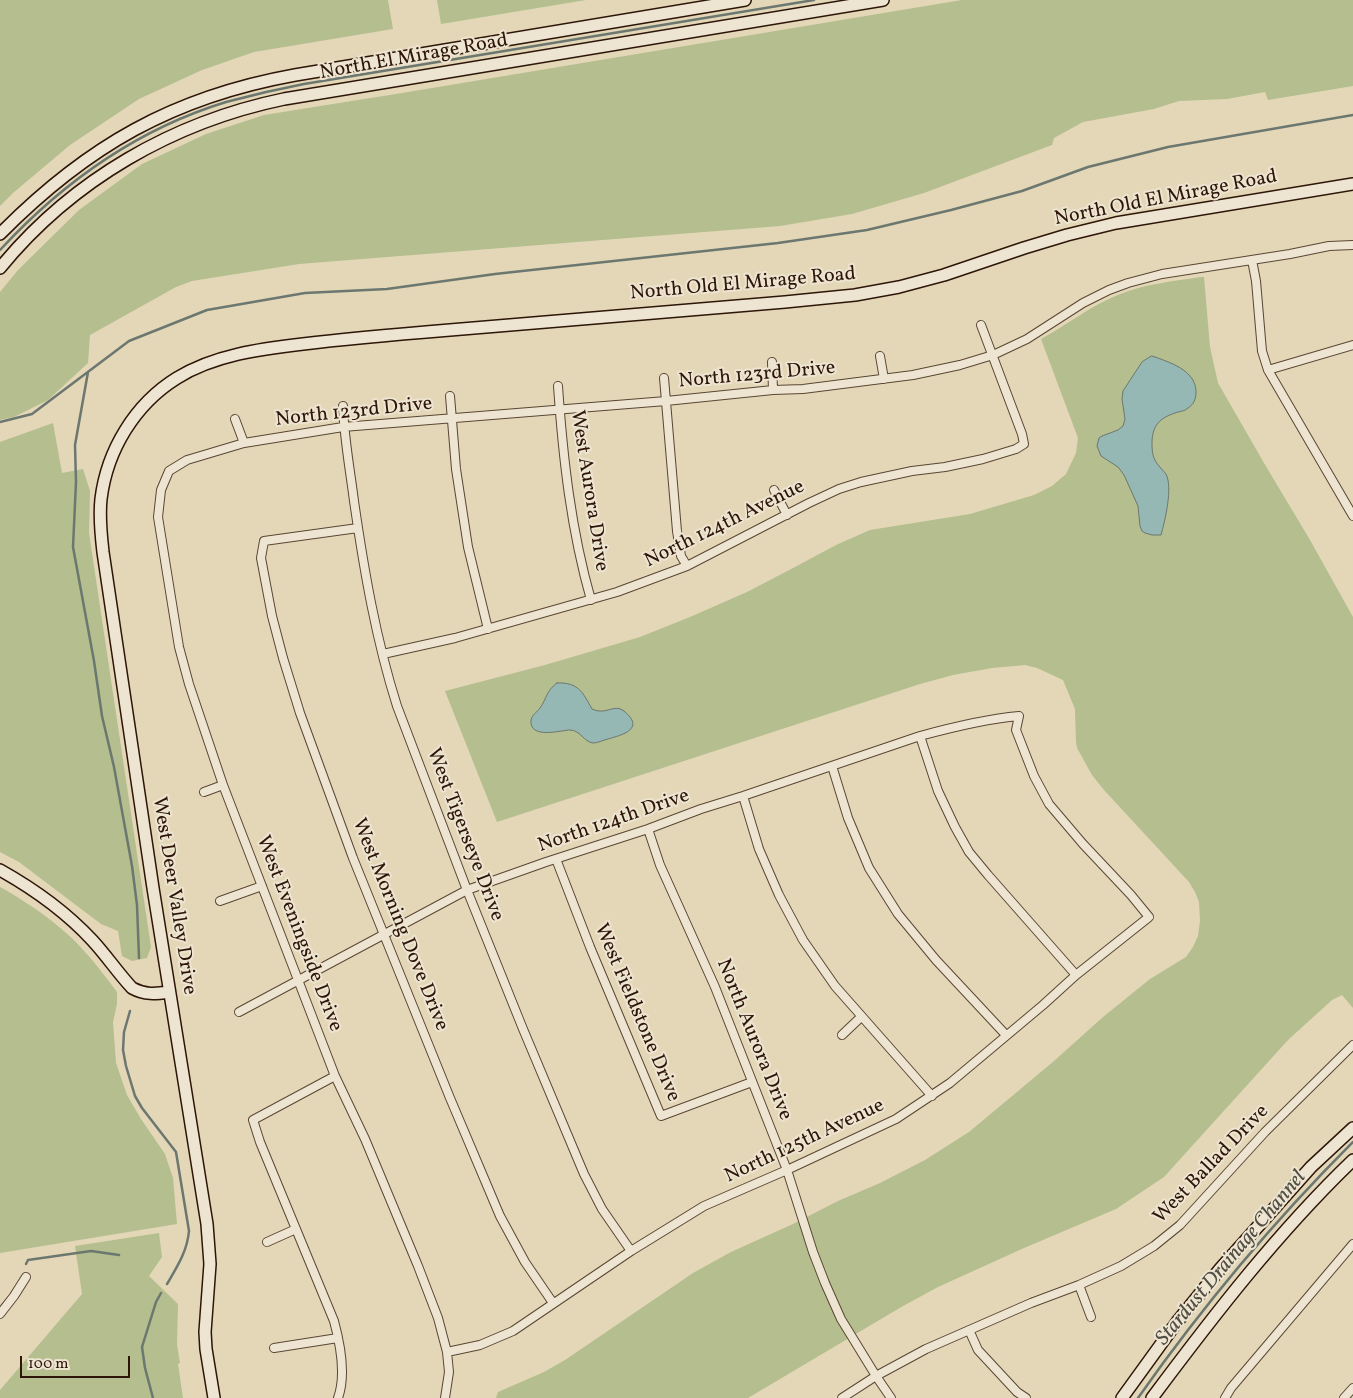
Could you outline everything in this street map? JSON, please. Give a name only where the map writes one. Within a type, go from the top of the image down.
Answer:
[{"type":"street","name":"North El Mirage Road","points":[[0,234],[23,210],[73,168],[94,154],[159,117],[214,95],[294,75],[745,0]]},
{"type":"street","name":"North El Mirage Road","points":[[0,268],[29,236],[61,206],[104,174],[128,158],[174,134],[235,111],[284,99],[883,0]]},
{"type":"street","name":"North Old El Mirage Road","points":[[141,408],[168,384],[188,371],[215,361],[250,352],[332,340],[854,295],[899,287],[944,275],[1024,248],[1101,227],[1156,216],[1353,184]]},
{"type":"street","name":"North 123rd Drive","points":[[169,471],[187,460],[244,443],[344,427],[666,401],[773,390],[804,389],[914,375],[960,365],[993,355],[1027,339],[1083,303],[1120,286],[1142,279],[1329,246],[1353,245]]},
{"type":"street","points":[[1252,260],[1257,289],[1262,352],[1268,370],[1353,516]]},
{"type":"street","points":[[982,324],[993,355]]},
{"type":"street","points":[[1268,370],[1353,345]]},
{"type":"street","name":"North 124th Avenue","points":[[383,654],[488,629],[618,592],[687,566],[839,489],[860,482],[984,459],[1016,449],[1024,444],[1022,434],[993,355]]},
{"type":"street","points":[[880,356],[884,379]]},
{"type":"street","points":[[772,362],[773,390]]},
{"type":"street","points":[[664,378],[677,531],[681,556],[687,566]]},
{"type":"street","name":"West Aurora Drive","points":[[558,386],[570,507],[591,600]]},
{"type":"street","points":[[450,396],[456,468],[468,547],[488,629]]},
{"type":"street","name":"West Tigerseye Drive","points":[[342,406],[358,528],[370,597],[388,679],[397,706],[467,890],[584,1174],[602,1209],[631,1251]]},
{"type":"street","name":"West Deer Valley Drive","points":[[141,408],[120,439],[109,467],[101,500],[100,526],[169,992],[207,1224],[209,1276],[205,1332],[214,1398]]},
{"type":"street","points":[[236,419],[244,443]]},
{"type":"street","name":"West Eveningside Drive","points":[[169,471],[161,490],[158,517],[173,616],[189,684],[223,784],[335,1076],[365,1139],[438,1318],[447,1352],[449,1372],[444,1398]]},
{"type":"street","points":[[774,490],[787,515]]},
{"type":"street","name":"West Morning Dove Drive","points":[[358,528],[264,541],[261,558],[272,616],[300,713],[383,934],[500,1216],[525,1262],[553,1304]]},
{"type":"street","name":"North 124th Drive","points":[[239,1012],[467,890],[920,736],[996,718],[1019,716],[1016,730],[1034,776],[1049,804],[1083,844],[1131,894],[1149,917]]},
{"type":"street","points":[[920,736],[938,791],[969,852],[1076,975]]},
{"type":"street","points":[[832,766],[848,818],[869,868],[898,914],[936,960],[1006,1035]]},
{"type":"street","points":[[204,792],[223,784]]},
{"type":"street","points":[[743,796],[759,849],[778,895],[803,940],[835,986],[861,1018],[932,1096]]},
{"type":"street","name":"North Aurora Drive","points":[[648,829],[660,865],[715,988],[787,1170],[825,1283],[841,1319],[891,1398]]},
{"type":"street","name":"West Fieldstone Drive","points":[[556,859],[590,947],[661,1116],[752,1082]]},
{"type":"street","points":[[0,870],[27,886],[60,910],[91,939],[132,988],[148,994],[169,992]]},
{"type":"street","points":[[220,901],[262,886]]},
{"type":"street","name":"North 125th Avenue","points":[[447,1352],[480,1345],[513,1331],[631,1251],[704,1206],[896,1119],[950,1083],[1076,975],[1149,917]]},
{"type":"street","points":[[842,1035],[861,1018]]},
{"type":"street","name":"West Ballad Drive","points":[[842,1398],[876,1376],[926,1349],[1031,1302],[1079,1285],[1121,1266],[1154,1246],[1180,1225],[1265,1132],[1353,1045]]},
{"type":"street","points":[[335,1076],[253,1120],[260,1142],[334,1321],[342,1366],[338,1398]]},
{"type":"street","points":[[1122,1398],[1177,1322],[1220,1269],[1311,1167],[1353,1128]]},
{"type":"street","points":[[1152,1398],[1230,1297],[1282,1236],[1353,1160]]},
{"type":"street","points":[[266,1242],[296,1228]]},
{"type":"street","points":[[1226,1398],[1231,1388],[1353,1244]]},
{"type":"street","points":[[0,1314],[26,1277]]},
{"type":"street","points":[[1079,1285],[1091,1317]]},
{"type":"street","points":[[969,1330],[978,1350],[1017,1392],[1026,1398]]},
{"type":"street","points":[[274,1348],[338,1338]]},
{"type":"street","points":[[1344,1398],[1353,1388]]},
{"type":"green space","points":[[0,0],[388,0],[393,29],[254,52],[202,70],[139,99],[70,145],[0,206]]},
{"type":"green space","points":[[437,0],[586,0],[441,24]]},
{"type":"green space","points":[[962,0],[1353,0],[1353,86],[1268,100],[1265,92],[1227,99],[1179,101],[1154,109],[1083,122],[1054,138],[1052,145],[924,193],[852,214],[780,226],[299,264],[192,281],[176,287],[90,335],[88,363],[48,400],[14,417],[0,420],[0,292],[18,270],[79,210],[142,164],[206,134],[264,115]]},
{"type":"green space","points":[[1204,277],[1210,347],[1218,383],[1353,617],[1353,1008],[1342,995],[1332,1000],[1288,1040],[1164,1177],[1116,1209],[938,1287],[748,1398],[496,1398],[498,1392],[544,1372],[565,1360],[693,1273],[731,1252],[880,1183],[925,1160],[969,1132],[1150,979],[1186,957],[1198,936],[1200,921],[1199,902],[1189,882],[1092,775],[1077,748],[1075,709],[1063,680],[1037,668],[1025,665],[992,668],[953,675],[920,684],[497,822],[445,691],[545,665],[640,637],[747,592],[836,545],[870,530],[970,514],[1034,495],[1052,486],[1066,474],[1076,453],[1078,438],[1041,339],[1098,305],[1128,291]]},
{"type":"green space","points":[[53,423],[62,473],[83,469],[90,491],[89,533],[151,947],[147,958],[132,961],[122,956],[118,931],[101,924],[19,862],[0,852],[0,442]]},
{"type":"green space","points":[[0,887],[23,900],[57,925],[77,943],[117,992],[117,1004],[113,1022],[116,1063],[127,1095],[165,1154],[173,1178],[177,1224],[0,1253]]},
{"type":"green space","points":[[159,1233],[162,1257],[149,1276],[178,1304],[177,1344],[180,1363],[178,1364],[183,1398],[0,1398],[0,1390],[82,1294],[75,1246]]},
{"type":"water","points":[[1152,356],[1173,364],[1187,373],[1195,384],[1196,392],[1192,405],[1163,419],[1156,425],[1154,430],[1152,448],[1154,457],[1166,474],[1169,487],[1168,504],[1161,535],[1152,535],[1142,531],[1138,506],[1124,475],[1118,467],[1101,456],[1097,446],[1099,438],[1123,426],[1125,419],[1122,399],[1123,391],[1142,362]]},
{"type":"water","points":[[557,683],[570,684],[575,687],[583,693],[592,709],[602,711],[617,708],[624,711],[633,722],[632,727],[625,733],[593,743],[570,730],[540,732],[535,730],[531,720],[533,715]]},
{"type":"waterway","points":[[0,250],[49,202],[103,161],[162,127],[226,102],[304,84],[814,0]]},
{"type":"waterway","points":[[0,422],[32,414],[129,341],[207,310],[305,293],[387,289],[495,274],[778,243],[867,230],[1022,191],[1088,167],[1168,147],[1353,115]]},
{"type":"waterway","points":[[88,372],[75,445],[76,482],[73,547],[102,716],[114,767],[132,866],[137,905],[139,958]]},
{"type":"waterway","points":[[130,1011],[124,1032],[123,1050],[126,1066],[135,1096],[176,1152],[189,1231],[184,1253],[167,1284]]},
{"type":"waterway","name":"Stardust Drainage Channel","points":[[1138,1398],[1213,1298],[1267,1234],[1353,1142]]},
{"type":"waterway","points":[[26,1264],[28,1260],[91,1251],[119,1255]]},
{"type":"waterway","points":[[153,1398],[142,1347],[156,1302],[161,1293]]}]
